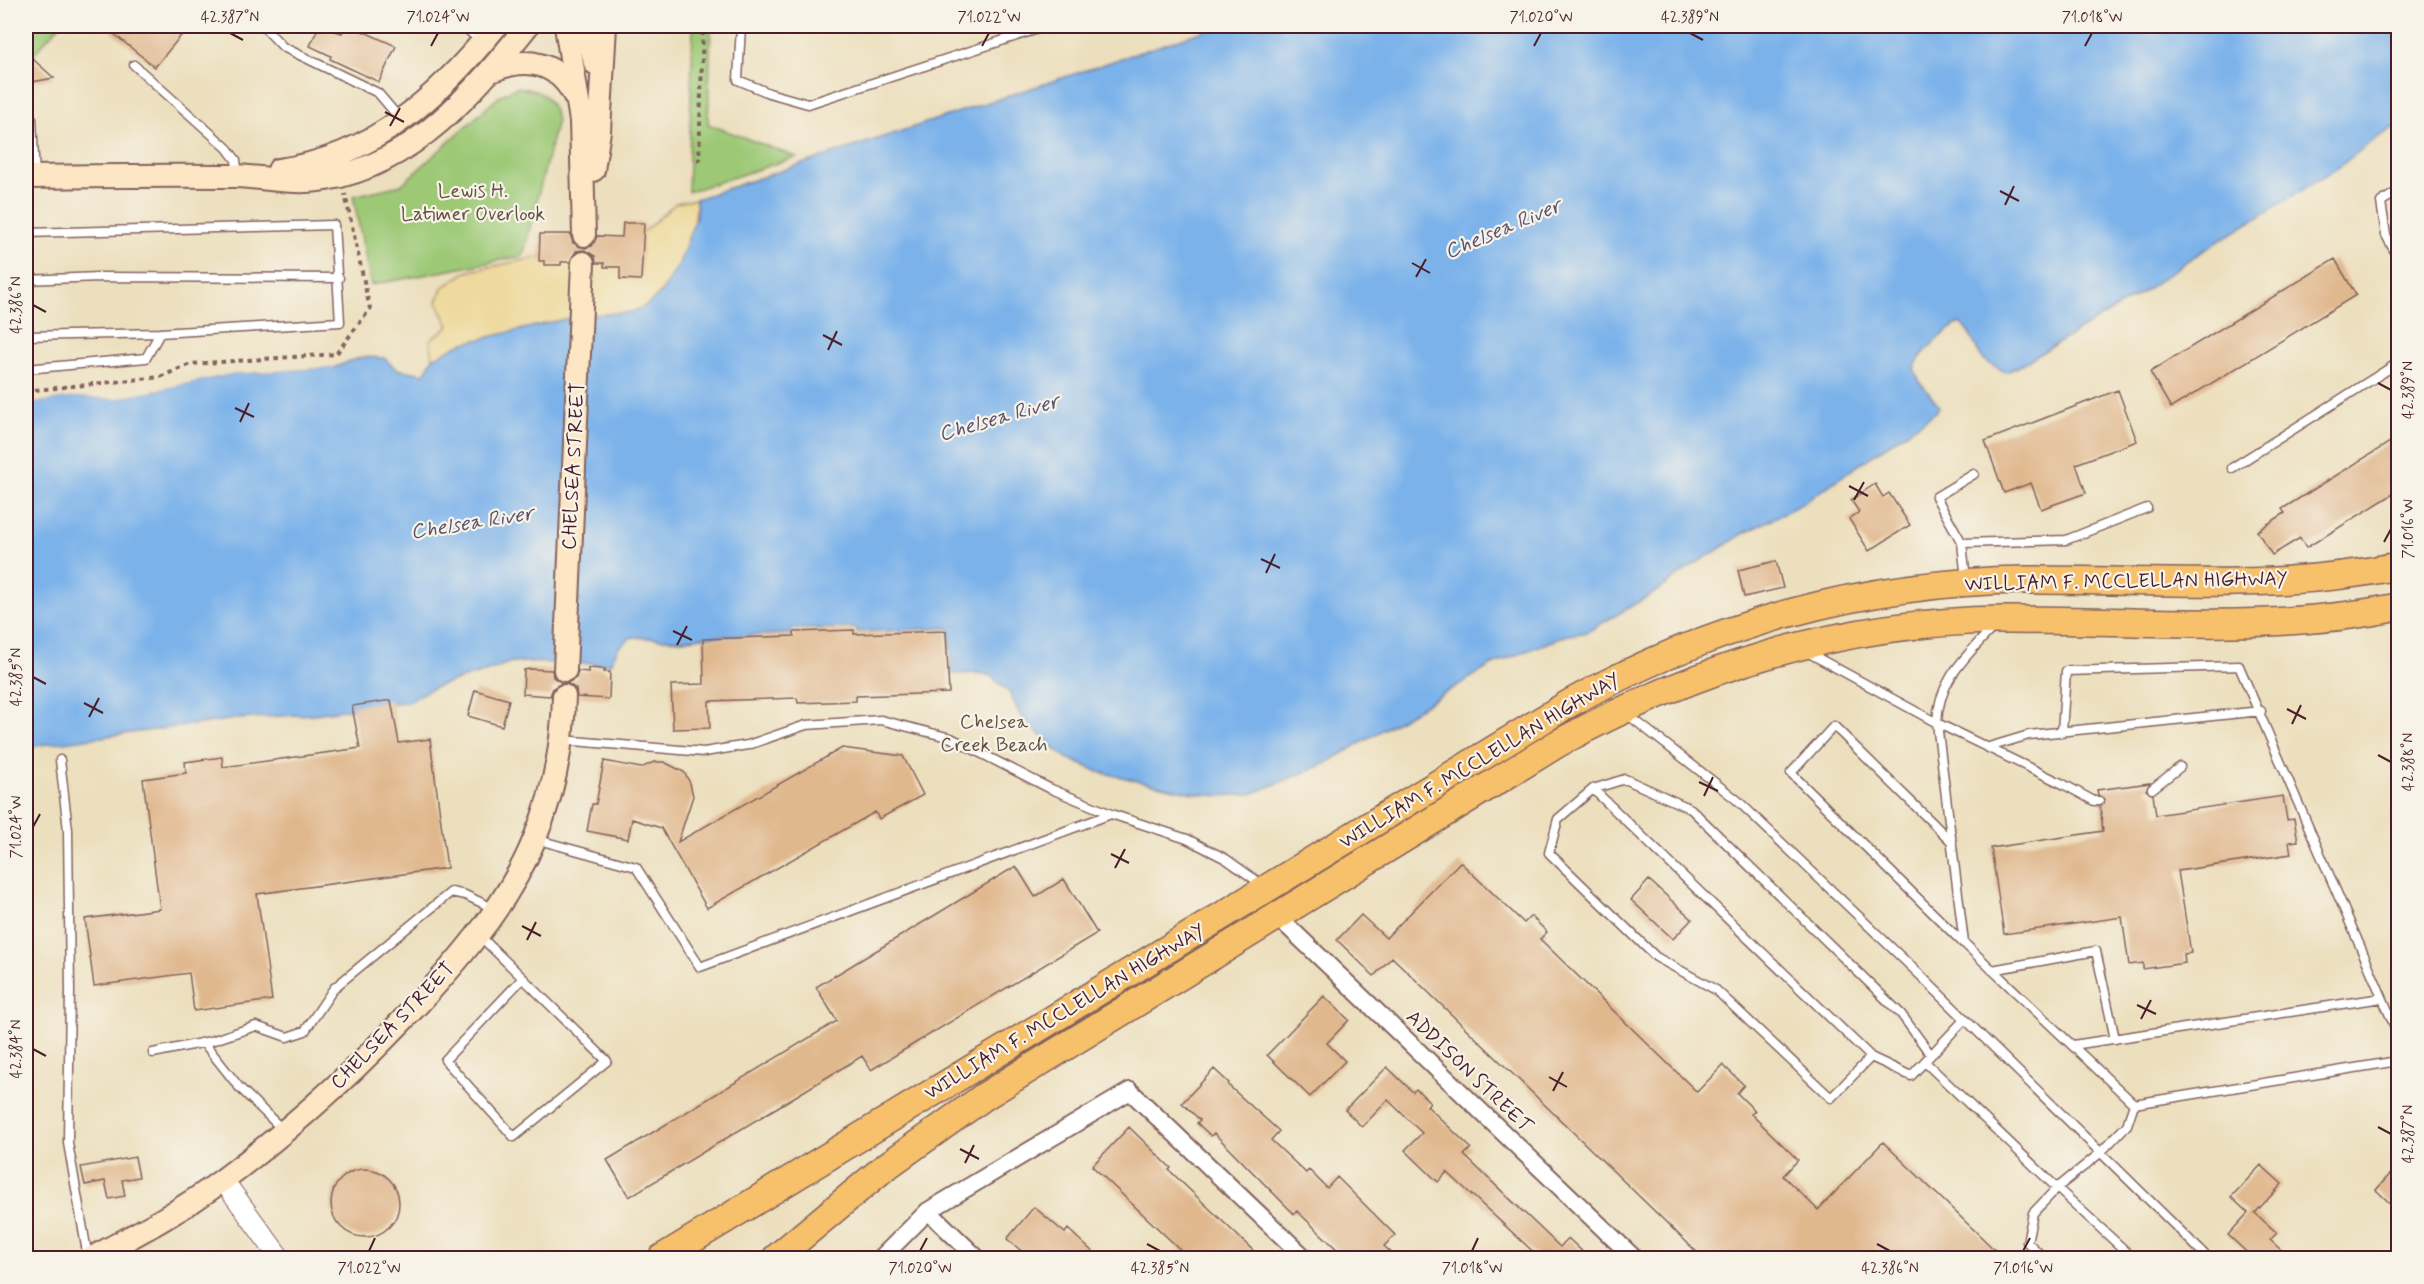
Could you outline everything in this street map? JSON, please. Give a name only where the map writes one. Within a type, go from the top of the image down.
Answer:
[{"type":"highway","name":"WILLIAM F. MCCLELLAN HIGHWAY","points":[[662,1258],[1570,704],[1651,662],[1718,635],[1796,610],[1894,591],[1966,583],[2057,580],[2256,583],[2328,578],[2398,566]]},
{"type":"highway","name":"WILLIAM F. MCCLELLAN HIGHWAY","points":[[776,1258],[884,1168],[963,1110],[1527,762],[1622,710],[1702,675],[1796,646],[1900,628],[2000,620],[2257,624],[2328,618],[2398,607]]},
{"type":"main road","points":[[30,177],[238,176],[310,181],[365,168],[404,149],[430,130],[489,72],[527,26]]},
{"type":"main road","points":[[566,26],[578,101],[584,224],[597,151],[605,26]]},
{"type":"main road","points":[[587,26],[597,74],[601,112]]},
{"type":"main road","points":[[238,176],[308,166],[356,147],[401,121],[447,82],[489,34]]},
{"type":"main road","points":[[489,72],[511,63],[540,64],[567,83],[578,101]]},
{"type":"main road","name":"CHELSEA STREET","points":[[565,670],[583,263]]},
{"type":"main road","name":"CHELSEA STREET","points":[[90,1258],[162,1220],[223,1180],[284,1131],[345,1077],[402,1021],[478,933],[496,909],[535,839],[552,790],[562,730],[564,696]]},
{"type":"street","name":"ADDISON STREET","points":[[1276,915],[1634,1258]]},
{"type":"street","points":[[880,1258],[928,1212],[1130,1091],[1305,1258]]},
{"type":"street","points":[[223,1180],[280,1258]]},
{"type":"street","points":[[928,1212],[977,1258]]},
{"type":"lane","points":[[262,26],[283,47],[378,93],[401,121]]},
{"type":"lane","points":[[463,26],[489,34]]},
{"type":"lane","points":[[741,26],[738,80],[770,93],[808,104],[1047,26]]},
{"type":"lane","points":[[134,65],[232,153],[238,176]]},
{"type":"lane","points":[[26,118],[32,119],[30,177]]},
{"type":"lane","points":[[2398,191],[2381,202],[2386,235],[2398,258]]},
{"type":"lane","points":[[26,233],[334,225],[340,322],[160,333],[26,336]]},
{"type":"lane","points":[[26,280],[99,277],[339,278]]},
{"type":"lane","points":[[26,369],[146,358],[160,333]]},
{"type":"lane","points":[[2232,468],[2398,363]]},
{"type":"lane","points":[[1966,583],[1962,543],[1936,497],[1974,474]]},
{"type":"lane","points":[[1962,543],[2066,540],[2147,508]]},
{"type":"lane","points":[[1964,943],[1937,723],[1937,706],[1949,677],[2000,620]]},
{"type":"lane","points":[[1796,646],[1937,723],[2094,801],[2099,801]]},
{"type":"lane","points":[[2062,733],[2066,671],[2239,666],[2261,711],[2398,1034]]},
{"type":"lane","points":[[1622,710],[1737,800],[2208,1258]]},
{"type":"lane","points":[[1989,747],[2029,735],[2261,711]]},
{"type":"lane","points":[[562,730],[704,752],[748,745],[806,725],[881,720],[951,738],[1049,788],[1111,814],[1187,838],[1226,859],[1267,888]]},
{"type":"lane","points":[[1952,842],[1834,726],[1791,773],[1964,943],[2134,1104]]},
{"type":"lane","points":[[60,760],[68,830],[70,1023],[68,1143],[90,1258]]},
{"type":"lane","points":[[2152,789],[2180,767]]},
{"type":"lane","points":[[1871,1057],[1831,1098],[1716,990],[1656,957],[1549,853],[1558,819],[1593,789],[1625,779],[1691,810],[1901,1014],[1928,1058],[2057,1188],[2133,1258]]},
{"type":"lane","points":[[1593,789],[1871,1057],[1911,1076],[1964,1020]]},
{"type":"lane","points":[[535,839],[636,867],[700,967],[1111,814]]},
{"type":"lane","points":[[153,1053],[204,1043],[256,1026],[287,1037],[305,1031],[334,988],[451,892],[465,895],[496,909]]},
{"type":"lane","points":[[478,933],[607,1060],[514,1137],[445,1060],[523,978]]},
{"type":"lane","points":[[1992,970],[2096,951],[2115,1039]]},
{"type":"lane","points":[[2073,1045],[2382,998]]},
{"type":"lane","points":[[204,1043],[239,1087],[284,1131]]},
{"type":"lane","points":[[2134,1104],[2398,1061]]},
{"type":"lane","points":[[2044,1258],[2027,1242],[2033,1213],[2057,1188],[2099,1154],[2127,1125],[2134,1104]]},
{"type":"path","points":[[699,162],[703,26]]},
{"type":"green space","points":[[26,26],[59,26],[33,55],[26,48]]},
{"type":"green space","points":[[693,26],[711,26],[708,124],[796,157],[688,192]]},
{"type":"green space","name":"Lewis H. Latimer Overlook","points":[[517,87],[544,95],[551,104],[557,120],[523,256],[371,285],[353,196],[401,185],[501,95]]},
{"type":"sand","points":[[696,199],[696,213],[687,247],[670,281],[646,306],[633,312],[585,315],[500,335],[473,342],[433,358],[430,340],[449,326],[437,302],[442,288],[466,272],[544,256],[586,252],[616,243],[643,232],[676,203]]},
{"type":"water","name":"Chelsea River","points":[[1219,26],[2398,26],[2398,125],[2375,139],[2335,170],[2190,259],[2143,292],[2016,368],[2005,372],[1983,359],[1964,327],[1960,323],[1954,326],[1927,349],[1914,369],[1920,382],[1939,406],[1936,412],[1803,503],[1743,534],[1690,567],[1659,590],[1587,632],[1564,636],[1492,665],[1325,764],[1251,794],[1220,796],[1188,792],[1099,772],[1067,758],[1051,746],[1020,715],[1009,692],[991,676],[980,673],[952,674],[949,628],[857,632],[856,628],[792,629],[791,634],[702,637],[682,640],[632,637],[618,648],[610,664],[510,662],[434,688],[410,701],[313,714],[236,719],[26,747],[26,404],[76,397],[115,399],[231,374],[335,367],[362,357],[384,358],[396,369],[424,374],[433,358],[460,344],[578,316],[632,312],[647,305],[661,293],[679,264],[697,214],[696,199]]},
{"type":"pier","points":[[333,364],[335,367],[231,374],[115,399],[76,397],[26,404],[26,401],[76,394],[114,396],[231,371]]},
{"type":"building","points":[[104,26],[189,26],[155,67]]},
{"type":"building","points":[[319,26],[342,33],[345,26],[351,26],[396,46],[379,82],[330,59],[331,56],[310,46]]},
{"type":"building","points":[[26,53],[54,78],[26,83]]},
{"type":"building","points":[[623,223],[644,223],[641,280],[620,279],[620,267],[604,267],[604,263],[596,263],[595,256],[584,250],[576,251],[570,262],[561,262],[561,265],[544,265],[544,261],[539,261],[540,234],[570,234],[573,243],[585,248],[592,246],[597,236],[622,237]]},
{"type":"building","points":[[2335,259],[2356,295],[2171,408],[2150,372]]},
{"type":"building","points":[[2118,390],[2137,441],[2076,464],[2086,493],[2041,509],[2031,483],[2004,493],[1985,441]]},
{"type":"building","points":[[2398,437],[2398,491],[2306,548],[2300,538],[2272,555],[2257,531],[2285,513],[2282,509]]},
{"type":"building","points":[[1875,484],[1883,497],[1889,493],[1910,525],[1869,551],[1849,519],[1859,512],[1851,500]]},
{"type":"building","points":[[1776,561],[1783,588],[1744,597],[1738,570]]},
{"type":"building","points":[[854,630],[854,634],[946,631],[949,693],[856,696],[856,701],[798,703],[797,698],[709,701],[710,728],[673,729],[671,685],[704,684],[703,639],[794,636],[794,632]]},
{"type":"building","points":[[588,668],[605,669],[604,672],[610,672],[609,699],[577,697],[576,689],[567,683],[576,678],[578,671],[588,672]]},
{"type":"building","points":[[524,670],[552,670],[553,677],[562,683],[553,688],[550,696],[523,694]]},
{"type":"building","points":[[475,690],[509,700],[502,726],[468,716]]},
{"type":"building","points":[[391,700],[399,743],[430,739],[447,868],[257,894],[272,1000],[194,1011],[189,973],[94,986],[85,919],[160,909],[143,779],[186,773],[185,762],[222,757],[223,767],[360,748],[352,706]]},
{"type":"building","points":[[842,748],[903,756],[923,795],[879,819],[875,812],[707,908],[661,828],[632,819],[628,839],[587,831],[592,804],[596,804],[604,761],[641,768],[654,762],[664,762],[684,772],[693,796],[678,842]]},
{"type":"building","points":[[2150,783],[2146,790],[2153,795],[2156,815],[2283,796],[2287,820],[2294,819],[2298,841],[2289,842],[2291,854],[2178,871],[2191,953],[2184,954],[2185,963],[2143,969],[2143,963],[2129,965],[2122,917],[2004,934],[1991,848],[2103,831],[2100,807],[2105,800],[2098,795],[2097,790]]},
{"type":"building","points":[[1460,862],[1524,923],[1531,916],[1547,932],[1540,939],[1697,1092],[1723,1065],[1744,1085],[1737,1093],[1755,1111],[1751,1114],[1798,1160],[1783,1176],[1818,1210],[1883,1142],[2003,1258],[1703,1258],[1392,957],[1374,976],[1337,940],[1361,915],[1386,938]]},
{"type":"building","points":[[1016,866],[1035,897],[1064,879],[1097,933],[871,1070],[862,1056],[629,1197],[607,1160],[837,1021],[816,987]]},
{"type":"building","points":[[1649,880],[1692,919],[1673,939],[1631,900]]},
{"type":"building","points":[[1324,996],[1349,1020],[1327,1043],[1345,1061],[1310,1097],[1267,1055]]},
{"type":"building","points":[[1387,1067],[1413,1092],[1416,1089],[1430,1102],[1427,1106],[1471,1148],[1464,1155],[1560,1247],[1568,1238],[1589,1258],[1540,1258],[1447,1172],[1438,1182],[1405,1150],[1422,1133],[1388,1100],[1362,1127],[1345,1110]]},
{"type":"building","points":[[1214,1069],[1229,1083],[1228,1085],[1279,1131],[1271,1140],[1306,1173],[1309,1170],[1327,1188],[1337,1177],[1395,1235],[1384,1246],[1397,1258],[1346,1258],[1297,1211],[1294,1214],[1214,1133],[1211,1136],[1197,1123],[1200,1120],[1182,1103]]},
{"type":"building","points":[[1129,1127],[1171,1168],[1169,1170],[1261,1258],[1189,1258],[1092,1166]]},
{"type":"building","points":[[135,1157],[139,1177],[122,1180],[125,1196],[109,1199],[105,1181],[85,1185],[81,1167]]},
{"type":"building","points":[[2261,1165],[2282,1184],[2255,1213],[2277,1233],[2270,1240],[2290,1258],[2253,1258],[2228,1235],[2248,1213],[2231,1197]]},
{"type":"building","points":[[2398,1165],[2398,1211],[2376,1190]]},
{"type":"building","points":[[365,1169],[378,1172],[389,1179],[396,1190],[399,1203],[396,1216],[389,1227],[378,1234],[365,1237],[352,1234],[341,1227],[334,1216],[331,1203],[334,1190],[341,1179],[352,1172]]},
{"type":"building","points":[[1034,1207],[1065,1233],[1068,1229],[1099,1258],[1030,1258],[1007,1239]]},
{"type":"park label","name":"Chelsea Creek Beach","points":[[994,734]]}]
